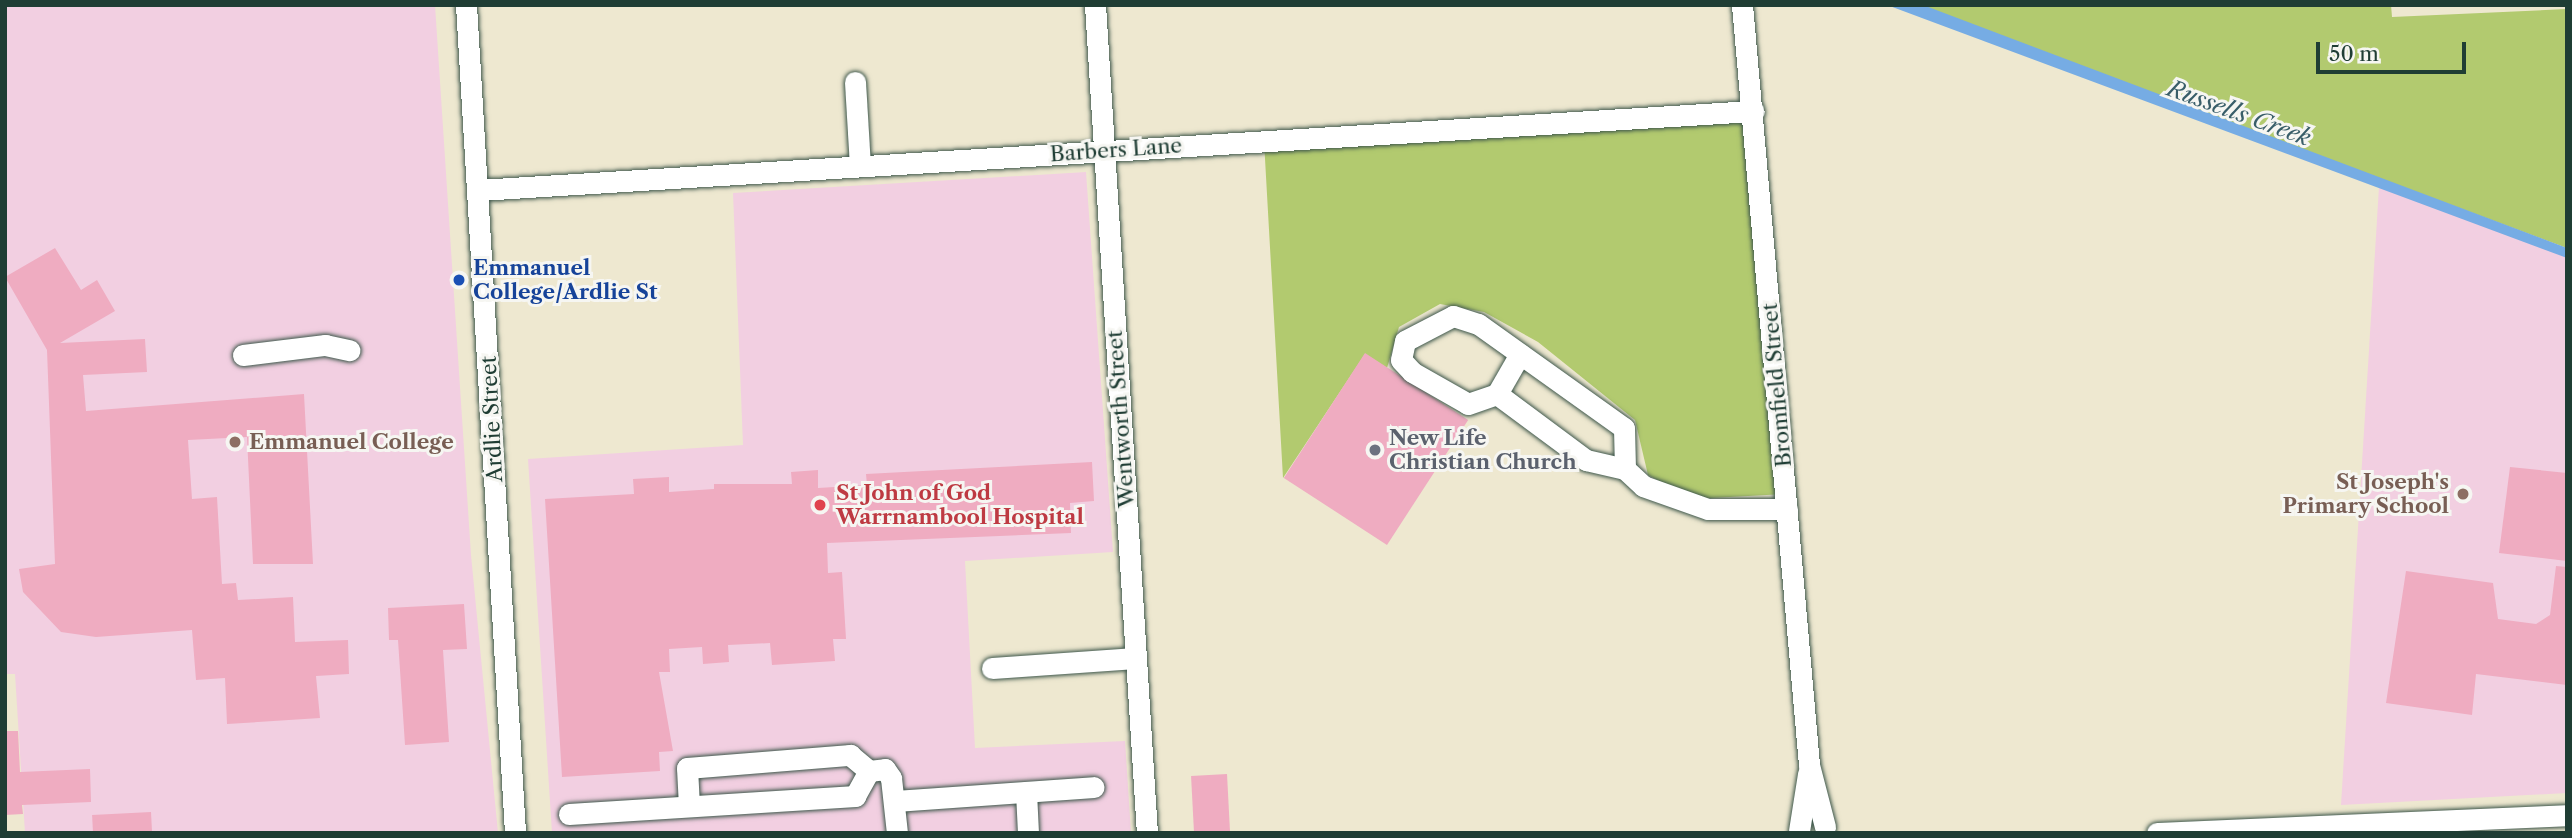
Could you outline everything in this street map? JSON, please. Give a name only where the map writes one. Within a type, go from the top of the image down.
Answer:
[{"type":"street","name":"Ardlie Street","points":[[466,5],[515,833]]},
{"type":"street","name":"Wentworth Street","points":[[1095,5],[1147,833]]},
{"type":"street","name":"Bromfield Street","points":[[1742,5],[1754,111],[1809,765],[1829,830]]},
{"type":"street","points":[[855,82],[860,166]]},
{"type":"street","name":"Barbers Lane","points":[[479,190],[1754,111]]},
{"type":"street","points":[[1520,354],[1497,394],[1468,404],[1422,377],[1401,360],[1405,341],[1453,316],[1478,324],[1624,428],[1625,470]]},
{"type":"street","points":[[243,355],[325,345],[349,350]]},
{"type":"street","points":[[1497,394],[1586,460],[1625,470],[1643,486],[1708,509],[1787,509]]},
{"type":"street","points":[[992,668],[1136,658]]},
{"type":"street","points":[[689,806],[687,768],[850,755],[869,771],[885,769],[895,801],[897,833]]},
{"type":"street","name":"Bromfield Street","points":[[1798,832],[1809,765]]},
{"type":"street","points":[[569,814],[855,796],[869,771]]},
{"type":"street","points":[[895,801],[1094,787]]},
{"type":"street","points":[[1026,792],[1028,833]]},
{"type":"street","points":[[2157,833],[2567,815]]},
{"type":"street","points":[[1798,832],[1829,830]]},
{"type":"shaded area","name":"Emmanuel College","points":[[5,5],[435,5],[471,555],[498,833],[25,833],[15,674],[5,674]]},
{"type":"shaded area","name":"St John of God Warrnambool Hospital","points":[[1086,172],[1113,552],[965,561],[975,748],[1125,741],[1131,833],[552,833],[528,459],[743,445],[733,193]]},
{"type":"shaded area","name":"St Joseph's Primary School","points":[[2379,187],[2567,254],[2567,793],[2341,805]]},
{"type":"green space","points":[[1913,5],[2391,5],[2392,17],[2567,9],[2567,248]]},
{"type":"green space","points":[[1754,111],[1786,494],[1693,499],[1648,475],[1635,420],[1538,342],[1484,312],[1440,304],[1399,327],[1387,368],[1365,354],[1283,478],[1264,141]]},
{"type":"water","points":[[1887,5],[1923,5],[2567,248],[2567,258]]},
{"type":"building","points":[[55,248],[81,290],[97,280],[115,311],[60,343],[145,339],[147,372],[83,375],[86,411],[304,394],[313,564],[253,564],[247,437],[188,440],[192,499],[217,497],[222,584],[236,583],[238,600],[293,597],[295,642],[348,640],[349,674],[316,676],[320,718],[227,724],[225,678],[196,680],[192,630],[96,637],[61,632],[23,592],[19,569],[55,564],[47,350],[5,277]]},
{"type":"building","name":"New Life Christian Church","points":[[1365,353],[1468,420],[1387,545],[1284,478]]},
{"type":"building","points":[[1092,462],[1094,501],[1070,503],[1071,533],[827,543],[828,573],[842,572],[846,639],[833,639],[835,661],[772,665],[770,643],[728,645],[729,662],[703,664],[702,647],[669,649],[670,672],[659,672],[673,751],[659,752],[660,771],[562,777],[545,499],[634,494],[633,479],[669,477],[669,492],[714,489],[714,484],[792,484],[791,472],[818,470],[818,488],[867,485],[866,474]]},
{"type":"building","points":[[2510,467],[2567,473],[2567,561],[2499,553]]},
{"type":"building","name":"St Joseph's Primary School","points":[[2556,566],[2567,567],[2567,685],[2476,674],[2472,715],[2386,703],[2406,571],[2493,583],[2498,619],[2536,624],[2550,615]]},
{"type":"building","points":[[464,604],[467,649],[443,650],[449,742],[405,745],[398,640],[389,640],[388,608]]},
{"type":"building","points":[[5,731],[18,731],[20,772],[90,769],[91,802],[22,805],[23,814],[5,815]]},
{"type":"building","points":[[1227,774],[1230,833],[1194,833],[1191,776]]},
{"type":"building","points":[[151,812],[152,833],[93,833],[92,815]]},
{"type":"place","name":"Emmanuel College/Ardlie St","points":[[459,280]]},
{"type":"place","name":"Emmanuel College","points":[[235,442]]},
{"type":"place","name":"New Life Christian Church","points":[[1375,450]]},
{"type":"place","name":"St Joseph's Primary School","points":[[2463,494]]},
{"type":"place","name":"St John of God Warrnambool Hospital","points":[[820,505]]},
{"type":"water label","name":"Russells Creek","points":[[2239,113]]}]
